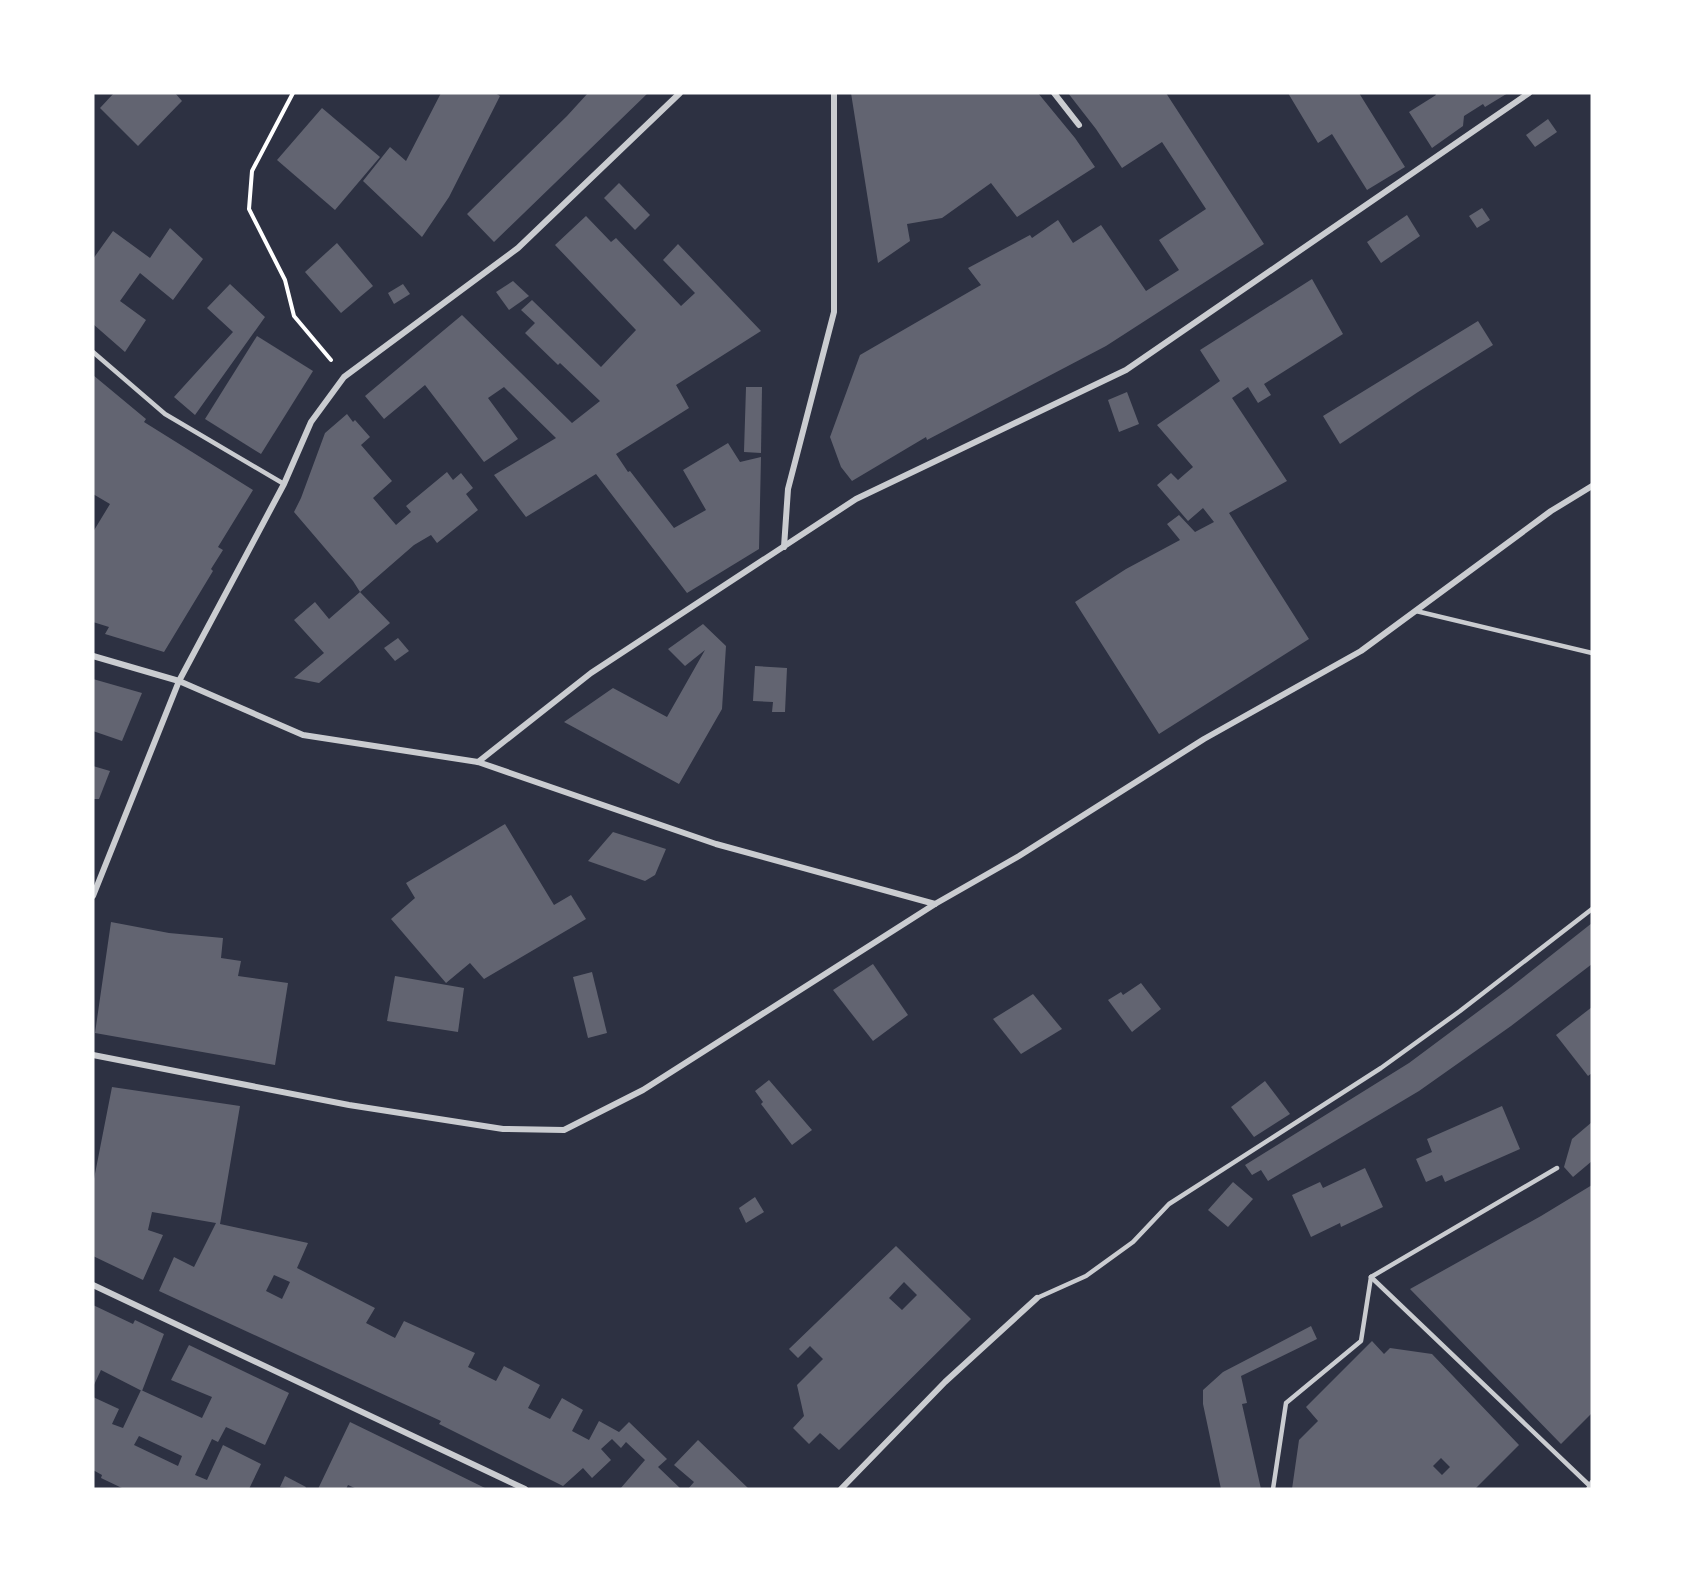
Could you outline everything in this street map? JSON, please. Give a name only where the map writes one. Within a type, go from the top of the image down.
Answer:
[{"type":"street","points":[[93,896],[179,681],[284,484],[311,422],[344,377],[518,248],[680,93]]},
{"type":"street","points":[[784,547],[788,489],[834,312],[834,93]]},
{"type":"street","points":[[1054,93],[1080,124]]},
{"type":"street","points":[[478,762],[591,674],[856,499],[1126,370],[1529,93]]},
{"type":"street","points":[[93,1055],[361,1107],[502,1129],[564,1130],[643,1090],[934,904],[1019,856],[1204,739],[1361,651],[1551,511],[1592,486]]},
{"type":"street","points":[[93,656],[179,681],[303,735],[478,762],[716,844],[934,904]]},
{"type":"street","points":[[93,1285],[525,1489]]},
{"type":"street","points":[[841,1489],[945,1382],[1037,1298]]},
{"type":"lane","points":[[93,352],[165,414],[284,484]]},
{"type":"lane","points":[[1416,611],[1592,653]]},
{"type":"lane","points":[[1037,1298],[1086,1276],[1133,1242],[1169,1204],[1381,1068],[1460,1011],[1592,909]]},
{"type":"lane","points":[[1371,1277],[1557,1168]]},
{"type":"lane","points":[[1371,1277],[1590,1486]]},
{"type":"lane","points":[[1273,1489],[1286,1403],[1361,1341],[1371,1277]]},
{"type":"path","points":[[293,93],[252,171],[249,210],[285,280],[294,316],[344,377]]},
{"type":"building","points":[[114,93],[175,93],[182,101],[138,146],[100,108]]},
{"type":"building","points":[[441,93],[495,93],[500,96],[449,197],[422,237],[363,181],[390,147],[406,161]]},
{"type":"building","points":[[588,93],[648,93],[494,242],[467,214]]},
{"type":"building","points":[[851,93],[1038,93],[1075,138],[1095,167],[1017,217],[991,183],[942,218],[907,224],[910,241],[878,263]]},
{"type":"building","points":[[1068,93],[1166,93],[1264,244],[1106,346],[927,440],[926,437],[852,481],[841,467],[830,437],[860,355],[981,285],[968,268],[1030,235],[1032,238],[1058,220],[1073,243],[1101,225],[1146,291],[1179,270],[1159,240],[1206,209],[1162,142],[1122,168]]},
{"type":"building","points":[[1288,93],[1359,93],[1405,167],[1367,190],[1332,134],[1318,143]]},
{"type":"building","points":[[1435,93],[1508,93],[1485,107],[1483,104],[1464,116],[1463,126],[1432,148],[1409,112],[1436,95]]},
{"type":"building","points":[[322,108],[380,157],[335,210],[277,160]]},
{"type":"building","points":[[1548,119],[1557,132],[1535,147],[1526,135]]},
{"type":"building","points":[[619,183],[650,215],[635,230],[604,198]]},
{"type":"building","points":[[1482,208],[1490,220],[1477,228],[1469,216]]},
{"type":"building","points":[[1407,215],[1420,236],[1381,263],[1367,242]]},
{"type":"building","points":[[586,216],[611,242],[616,238],[681,306],[695,293],[663,260],[678,244],[761,331],[676,385],[689,408],[616,454],[674,528],[706,510],[683,470],[728,443],[740,462],[761,457],[759,549],[687,593],[596,474],[526,517],[494,475],[556,438],[504,387],[488,398],[518,439],[484,462],[425,385],[384,419],[365,396],[462,315],[572,423],[600,401],[525,333],[535,323],[521,310],[532,300],[601,367],[636,330],[555,245]]},
{"type":"building","points":[[170,228],[203,259],[173,300],[140,273],[120,301],[146,320],[125,352],[93,324],[93,259],[113,231],[150,258]]},
{"type":"building","points":[[337,243],[373,286],[341,313],[305,272]]},
{"type":"building","points":[[1312,279],[1343,334],[1264,384],[1271,395],[1258,403],[1248,387],[1232,398],[1287,481],[1229,513],[1309,639],[1159,734],[1075,602],[1126,569],[1180,540],[1167,524],[1179,515],[1195,532],[1214,522],[1203,508],[1188,521],[1157,485],[1171,473],[1178,480],[1193,467],[1157,425],[1220,381],[1200,350]]},
{"type":"building","points":[[513,281],[529,296],[509,310],[496,292]]},
{"type":"building","points":[[230,284],[265,317],[195,415],[174,397],[233,332],[207,308]]},
{"type":"building","points":[[403,284],[410,294],[394,304],[388,293]]},
{"type":"building","points":[[1478,321],[1493,345],[1340,444],[1323,416]]},
{"type":"building","points":[[257,336],[313,371],[261,454],[205,419]]},
{"type":"building","points":[[93,375],[146,419],[144,422],[253,490],[218,547],[223,550],[211,569],[213,571],[164,652],[105,634],[109,627],[93,622],[93,532],[110,504],[93,494]]},
{"type":"building","points":[[746,387],[762,387],[761,453],[744,452]]},
{"type":"building","points":[[1127,392],[1139,424],[1119,432],[1108,400]]},
{"type":"building","points":[[347,414],[370,437],[361,445],[392,481],[373,498],[396,525],[411,512],[406,506],[447,472],[453,480],[461,473],[473,488],[466,494],[478,510],[437,543],[431,535],[414,545],[360,592],[294,512],[325,433]]},
{"type":"building","points":[[360,592],[390,623],[319,683],[294,678],[324,653],[294,620],[315,602],[329,619]]},
{"type":"building","points":[[703,624],[726,646],[722,709],[679,784],[564,722],[613,688],[667,717],[705,650],[685,666],[668,649]]},
{"type":"building","points":[[398,638],[409,651],[395,661],[384,648]]},
{"type":"building","points":[[755,666],[787,668],[785,712],[772,712],[773,702],[753,701]]},
{"type":"building","points":[[93,679],[142,693],[122,741],[93,731]]},
{"type":"building","points":[[93,766],[110,771],[99,799],[93,799]]},
{"type":"building","points":[[505,824],[554,905],[571,895],[586,919],[484,979],[470,963],[446,983],[391,919],[415,898],[406,883]]},
{"type":"building","points":[[613,832],[666,849],[655,875],[645,881],[588,861]]},
{"type":"building","points":[[111,922],[169,933],[223,938],[221,958],[241,961],[238,976],[288,983],[275,1065],[95,1033]]},
{"type":"building","points":[[1592,923],[1592,964],[1511,1026],[1419,1091],[1268,1181],[1261,1170],[1252,1175],[1245,1165],[1409,1063]]},
{"type":"building","points":[[873,964],[908,1015],[873,1041],[833,990]]},
{"type":"building","points":[[592,972],[607,1033],[588,1038],[573,977]]},
{"type":"building","points":[[395,976],[464,988],[458,1032],[387,1021]]},
{"type":"building","points":[[1141,983],[1161,1009],[1132,1032],[1108,1000],[1121,992],[1123,995]]},
{"type":"building","points":[[1033,994],[1062,1029],[1021,1054],[993,1019]]},
{"type":"building","points":[[1592,1007],[1592,1073],[1588,1076],[1556,1035]]},
{"type":"building","points":[[769,1080],[812,1130],[792,1145],[761,1104],[763,1102],[755,1091]]},
{"type":"building","points":[[1265,1081],[1290,1114],[1254,1137],[1231,1107]]},
{"type":"building","points":[[112,1087],[240,1106],[220,1224],[308,1243],[297,1268],[375,1308],[366,1323],[395,1338],[404,1321],[475,1353],[468,1367],[496,1381],[504,1366],[540,1385],[528,1408],[550,1419],[562,1398],[583,1410],[572,1431],[589,1440],[599,1421],[619,1432],[629,1422],[667,1459],[658,1467],[681,1489],[620,1489],[645,1460],[626,1442],[621,1448],[612,1439],[601,1449],[611,1460],[592,1478],[583,1468],[563,1486],[439,1424],[441,1421],[159,1291],[174,1257],[194,1267],[216,1223],[152,1212],[148,1230],[163,1235],[143,1280],[93,1256],[93,1184]],"holes":[[[274,1275],[290,1282],[282,1299],[266,1291]]]},
{"type":"building","points":[[1502,1106],[1520,1149],[1445,1182],[1442,1175],[1426,1182],[1416,1159],[1432,1152],[1427,1139]]},
{"type":"building","points":[[1592,1122],[1592,1161],[1573,1177],[1564,1167],[1572,1139]]},
{"type":"building","points":[[1365,1168],[1383,1207],[1341,1227],[1340,1223],[1311,1237],[1292,1195],[1320,1182],[1323,1188]]},
{"type":"building","points":[[1233,1182],[1253,1199],[1228,1227],[1208,1210]]},
{"type":"building","points":[[1592,1185],[1592,1413],[1561,1444],[1410,1289]]},
{"type":"building","points":[[755,1197],[764,1212],[746,1223],[739,1208]]},
{"type":"building","points":[[896,1246],[971,1319],[839,1450],[820,1433],[809,1444],[793,1428],[804,1416],[797,1385],[823,1359],[810,1346],[798,1358],[789,1349]],"holes":[[[904,1282],[917,1295],[902,1310],[889,1298]]]},
{"type":"building","points":[[93,1305],[133,1324],[135,1320],[164,1334],[142,1391],[101,1370],[93,1387]]},
{"type":"building","points":[[1311,1326],[1317,1339],[1241,1376],[1247,1403],[1242,1404],[1261,1489],[1221,1489],[1203,1404],[1203,1390],[1223,1372]]},
{"type":"building","points":[[1372,1341],[1384,1354],[1390,1348],[1432,1354],[1519,1445],[1475,1489],[1292,1489],[1299,1440],[1318,1421],[1306,1407]],"holes":[[[1441,1458],[1450,1467],[1442,1475],[1433,1466]]]},
{"type":"building","points":[[189,1345],[289,1393],[265,1445],[226,1427],[218,1442],[212,1439],[195,1475],[207,1480],[223,1445],[261,1464],[249,1489],[124,1489],[101,1478],[102,1475],[93,1470],[93,1397],[119,1409],[112,1424],[123,1428],[141,1390],[202,1418],[212,1397],[171,1380]],"holes":[[[139,1436],[182,1456],[178,1466],[134,1445]]]},
{"type":"building","points":[[350,1422],[487,1489],[357,1489],[348,1485],[346,1489],[318,1489]]},
{"type":"building","points":[[698,1440],[749,1489],[688,1489],[694,1482],[674,1465]]},
{"type":"building","points":[[285,1476],[306,1487],[305,1489],[280,1487]]}]
